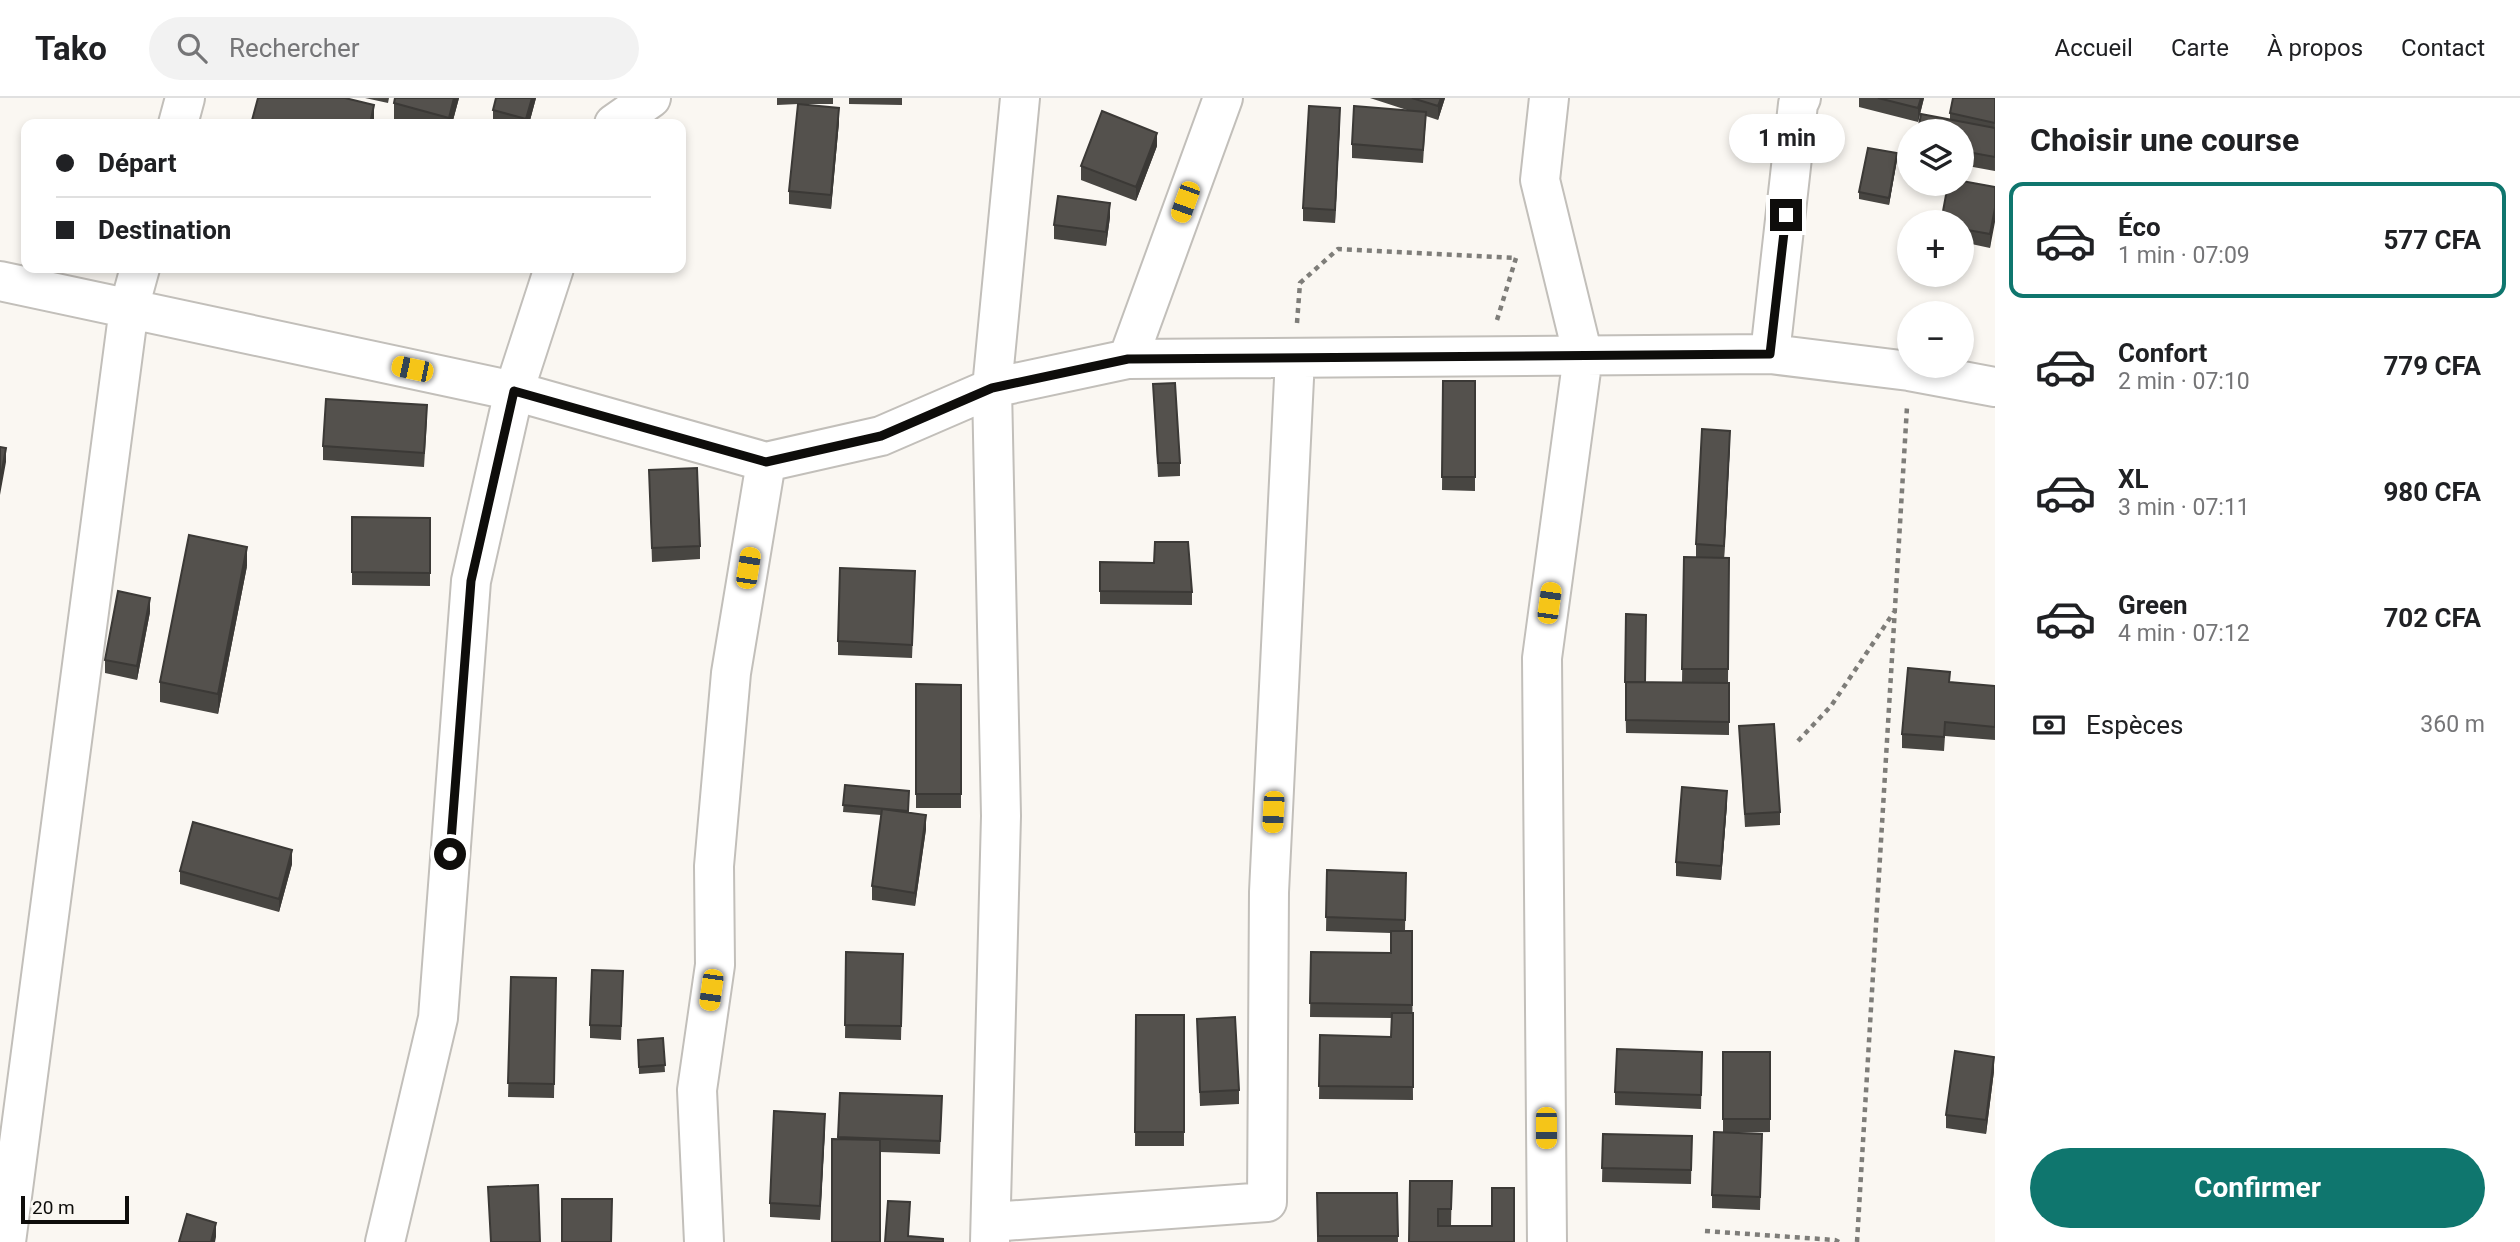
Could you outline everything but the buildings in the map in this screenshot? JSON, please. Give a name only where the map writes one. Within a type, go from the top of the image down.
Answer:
[{"type":"street","points":[[179,119],[185,98]]},
{"type":"street","points":[[621,119],[652,98]]},
{"type":"street","points":[[1020,98],[992,388],[1001,816],[991,1232],[1267,1202],[1269,892],[1295,358]]},
{"type":"street","points":[[1128,359],[1223,98]]},
{"type":"street","points":[[1546,1242],[1542,659],[1583,356],[1540,180],[1549,98]]},
{"type":"street","points":[[1770,354],[1798,104],[1801,98]]},
{"type":"street","points":[[6,1242],[129,308],[139,273]]},
{"type":"street","points":[[386,1242],[438,1018],[471,581],[514,391],[552,273]]},
{"type":"street","points":[[0,281],[514,391],[766,462],[881,436],[992,388],[1128,359],[1770,354],[1897,370]]},
{"type":"street","points":[[1947,378],[1995,387]]},
{"type":"street","points":[[704,1242],[697,1090],[715,965],[714,866],[731,673],[766,462]]},
{"type":"path","points":[[1485,356],[1520,245]]},
{"type":"path","points":[[1295,358],[1300,283],[1338,250],[1516,258]]},
{"type":"path","points":[[1857,1242],[1909,378]]},
{"type":"path","points":[[1798,740],[1831,706],[1895,611]]},
{"type":"path","points":[[1705,1231],[1839,1242]]},
{"type":"route","points":[[450,854],[471,581],[514,391],[766,462],[881,436],[992,388],[1128,359],[1770,354],[1786,215]]}]
